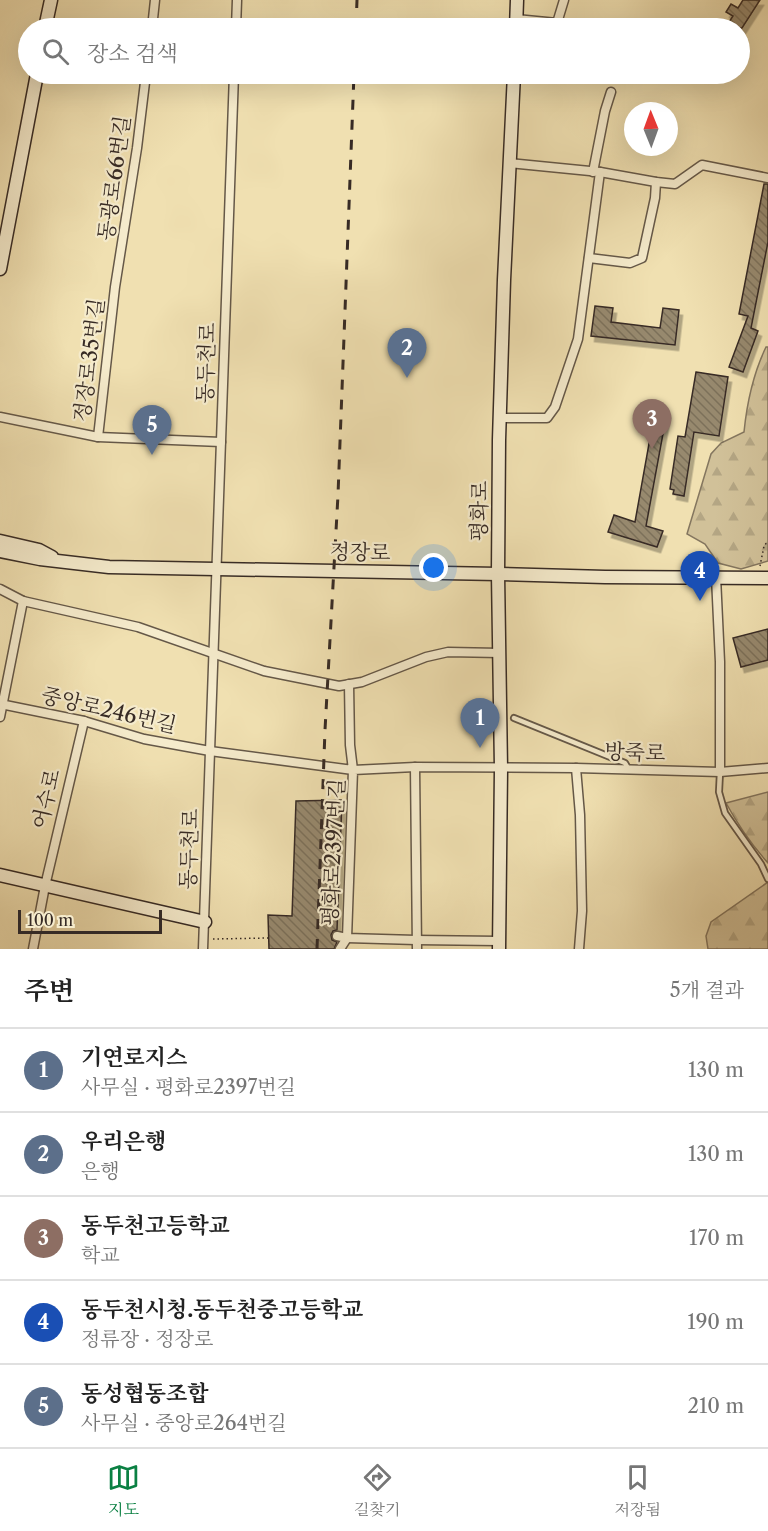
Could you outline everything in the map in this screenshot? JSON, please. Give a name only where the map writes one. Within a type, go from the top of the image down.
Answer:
[{"type":"main road","points":[[47,18],[51,0]]},
{"type":"main road","points":[[516,18],[517,0]]},
{"type":"main road","points":[[0,269],[35,84]]},
{"type":"main road","name":"평화로","points":[[499,945],[500,418],[513,84]]},
{"type":"main road","points":[[0,541],[39,550],[59,560]]},
{"type":"main road","points":[[0,551],[40,559],[59,560]]},
{"type":"main road","name":"정장로","points":[[59,560],[109,567],[762,578]]},
{"type":"main road","points":[[0,875],[205,922]]},
{"type":"street","points":[[153,18],[155,0]]},
{"type":"street","points":[[236,18],[237,0]]},
{"type":"street","points":[[559,18],[564,0]]},
{"type":"street","name":"동광로66번길","points":[[116,287],[145,84]]},
{"type":"street","name":"동두천로","points":[[203,949],[234,84]]},
{"type":"street","points":[[500,418],[547,418],[555,407],[578,339],[589,258],[596,172],[605,111],[611,92]]},
{"type":"street","points":[[509,163],[596,172],[675,184],[702,165],[768,178]]},
{"type":"street","points":[[589,258],[630,263],[642,258],[655,198],[656,182]]},
{"type":"street","name":"정장로35번길","points":[[98,437],[116,287]]},
{"type":"street","points":[[0,417],[98,437],[221,442]]},
{"type":"street","points":[[716,577],[720,662],[720,772]]},
{"type":"street","points":[[0,589],[23,601],[138,627],[264,671],[339,686],[362,682],[426,657],[448,652],[500,653]]},
{"type":"street","points":[[0,717],[23,601]]},
{"type":"street","points":[[210,751],[353,770],[350,745],[349,684]]},
{"type":"street","name":"중앙로246번길","points":[[2,704],[84,721],[144,739],[210,751]]},
{"type":"street","name":"어수로","points":[[33,949],[45,886],[84,721]]},
{"type":"street","points":[[415,767],[416,945]]},
{"type":"street","name":"평화로2397번길","points":[[347,938],[353,770],[415,767],[501,769]]},
{"type":"street","points":[[576,768],[580,815],[582,911],[579,949]]},
{"type":"street","name":"방죽로","points":[[501,769],[576,768],[720,772],[768,768]]},
{"type":"street","name":"평화로2397번길","points":[[337,936],[416,945],[499,945]]},
{"type":"street","points":[[340,949],[347,938]]},
{"type":"lane","points":[[514,718],[625,763],[630,770]]},
{"type":"lane","points":[[720,772],[719,792],[725,813],[761,864],[768,879]]},
{"type":"path","points":[[762,578],[760,568],[764,546],[768,541]]},
{"type":"path","points":[[204,939],[269,938]]},
{"type":"green space","points":[[766,347],[768,347],[768,561],[741,569],[718,563],[705,544],[687,534],[711,454],[721,443],[744,432],[751,388]]},
{"type":"green space","points":[[768,792],[768,863],[745,834],[726,803]]},
{"type":"green space","points":[[768,882],[768,949],[708,949],[706,936],[711,922]]},
{"type":"building","points":[[743,0],[760,0],[748,18],[732,18],[733,16],[726,12],[731,4],[738,8]]},
{"type":"building","points":[[764,184],[768,184],[768,242],[751,328],[758,331],[743,372],[729,367],[748,316],[739,314]]},
{"type":"building","points":[[595,306],[613,308],[611,322],[660,328],[663,308],[679,310],[675,345],[591,336]]},
{"type":"building","points":[[696,372],[728,377],[719,436],[694,432],[684,496],[673,494],[674,490],[670,489],[678,436],[685,437]]},
{"type":"building","points":[[655,410],[667,412],[646,526],[663,531],[657,547],[608,532],[614,515],[635,522]]},
{"type":"building","points":[[768,629],[768,660],[741,667],[733,638]]},
{"type":"building","points":[[342,800],[337,930],[331,935],[332,940],[337,942],[334,949],[269,949],[268,915],[292,916],[296,801]]},
{"type":"railway","points":[[356,18],[357,0]]},
{"type":"railway","points":[[317,949],[354,84]]},
{"type":"place","name":"우리은행","points":[[407,378]]},
{"type":"place","name":"동두천고등학교","points":[[652,449]]},
{"type":"place","name":"동성협동조합","points":[[152,455]]},
{"type":"place","name":"동두천시청.동두천중고등학교","points":[[700,601]]},
{"type":"place","name":"기연로지스","points":[[480,748]]}]
